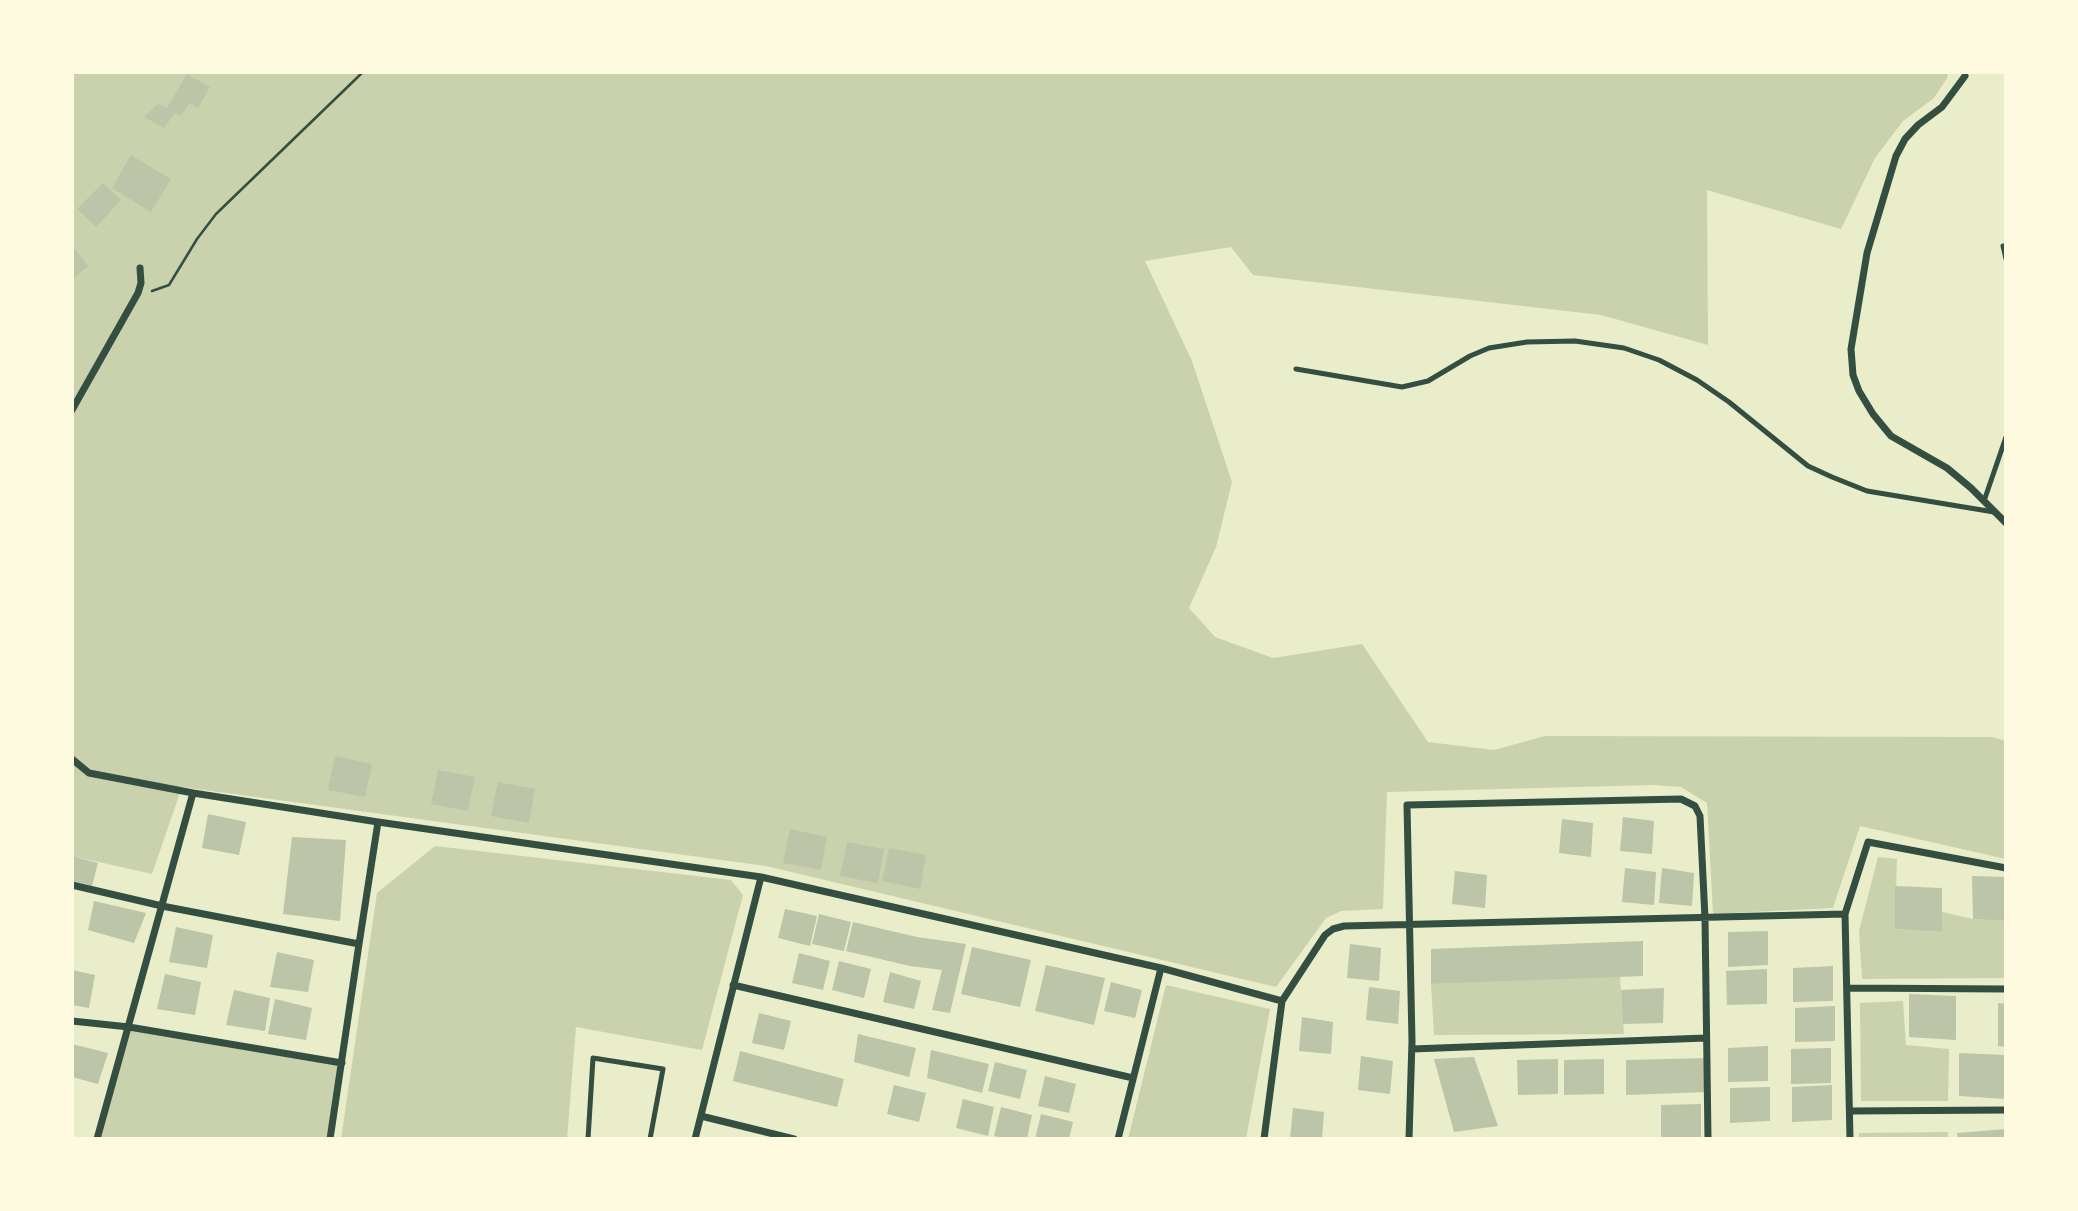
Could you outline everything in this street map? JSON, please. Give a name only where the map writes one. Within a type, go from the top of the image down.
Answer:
[{"type":"street","points":[[1965,76],[1942,107],[1905,139],[1896,156],[1867,253],[1851,349],[1853,375],[1873,414],[1891,436],[1947,468],[2006,523]]},
{"type":"street","points":[[72,410],[138,293],[141,283],[140,268]]},
{"type":"street","points":[[72,759],[89,773],[193,793],[761,877],[1161,968],[1282,1001]]},
{"type":"street","points":[[97,1139],[193,793]]},
{"type":"street","points":[[1409,1139],[1412,1049],[1407,805],[1681,799],[1695,806],[1700,816],[1705,918],[1708,1139]]},
{"type":"street","points":[[330,1139],[378,822]]},
{"type":"street","points":[[1850,1139],[1845,914],[1868,842],[2006,868]]},
{"type":"street","points":[[695,1139],[761,877]]},
{"type":"street","points":[[72,885],[162,906],[359,944]]},
{"type":"street","points":[[1264,1139],[1282,1001],[1325,935],[1333,929],[1344,926],[1845,914]]},
{"type":"street","points":[[1118,1139],[1161,968]]},
{"type":"street","points":[[733,985],[1133,1078]]},
{"type":"street","points":[[1848,988],[2006,989]]},
{"type":"street","points":[[72,1021],[129,1027],[342,1063]]},
{"type":"street","points":[[1412,1049],[1706,1038]]},
{"type":"street","points":[[1851,1111],[2006,1110]]},
{"type":"street","points":[[701,1116],[794,1139]]},
{"type":"lane","points":[[2003,246],[2006,259]]},
{"type":"lane","points":[[1296,369],[1402,387],[1428,381],[1489,348],[1527,342],[1575,341],[1624,348],[1659,360],[1697,380],[1729,402],[1808,466],[1832,477],[1867,491],[1996,513]]},
{"type":"lane","points":[[1984,501],[2006,437]]},
{"type":"lane","points":[[588,1139],[593,1058],[663,1069],[650,1139]]},
{"type":"path","points":[[138,293],[169,285],[216,214],[363,72]]},
{"type":"green space","points":[[72,72],[1948,72],[1934,98],[1903,121],[1875,158],[1841,229],[1707,190],[1708,345],[1601,315],[1253,275],[1231,247],[1145,261],[1192,361],[1232,482],[1216,547],[1189,608],[1215,637],[1273,658],[1362,644],[1428,742],[1494,750],[1545,736],[1992,737],[2006,741],[2006,859],[1860,826],[1833,908],[1713,914],[1707,803],[1681,787],[1653,785],[1387,792],[1383,909],[1341,911],[1326,918],[1276,987],[766,866],[182,787],[152,874],[72,856]]},
{"type":"green space","points":[[435,846],[731,880],[743,895],[702,1050],[576,1027],[567,1139],[341,1139],[377,893]]},
{"type":"green space","points":[[1878,857],[1897,859],[1895,929],[1941,932],[1942,912],[1973,919],[2006,921],[2006,978],[1862,979],[1859,931]]},
{"type":"green space","points":[[1620,976],[1624,1034],[1434,1035],[1431,984]]},
{"type":"green space","points":[[1166,985],[1270,1009],[1246,1139],[1128,1139]]},
{"type":"green space","points":[[1903,1001],[1906,1045],[1949,1049],[1948,1101],[1861,1101],[1860,1003]]},
{"type":"green space","points":[[129,1027],[342,1063],[330,1139],[97,1139]]},
{"type":"green space","points":[[1948,1132],[1948,1139],[1859,1139],[1859,1133]]},
{"type":"building","points":[[187,74],[210,87],[198,108],[189,103],[181,116],[175,113],[164,128],[144,117],[158,104],[167,108]]},
{"type":"building","points":[[131,155],[171,179],[151,212],[112,188]]},
{"type":"building","points":[[103,183],[121,200],[96,227],[77,209]]},
{"type":"building","points":[[72,245],[88,266],[72,279]]},
{"type":"building","points":[[335,756],[372,764],[365,797],[328,790]]},
{"type":"building","points":[[438,770],[475,777],[468,811],[431,804]]},
{"type":"building","points":[[498,782],[535,789],[529,823],[491,816]]},
{"type":"building","points":[[208,814],[246,822],[239,855],[202,848]]},
{"type":"building","points":[[1623,817],[1654,821],[1652,854],[1620,851]]},
{"type":"building","points":[[1562,819],[1593,823],[1591,857],[1559,853]]},
{"type":"building","points":[[790,829],[827,837],[821,870],[783,863]]},
{"type":"building","points":[[292,837],[346,840],[340,921],[283,914]]},
{"type":"building","points":[[847,842],[884,849],[878,883],[840,876]]},
{"type":"building","points":[[889,848],[926,855],[920,889],[882,881]]},
{"type":"building","points":[[72,856],[98,863],[92,886],[72,881]]},
{"type":"building","points":[[1625,868],[1656,872],[1654,905],[1622,902]]},
{"type":"building","points":[[1662,868],[1694,873],[1692,906],[1659,903]]},
{"type":"building","points":[[1455,871],[1487,875],[1485,908],[1452,904]]},
{"type":"building","points":[[1972,876],[2006,877],[2006,921],[1973,919]]},
{"type":"building","points":[[1895,886],[1942,888],[1942,932],[1895,929]]},
{"type":"building","points":[[94,901],[146,913],[134,943],[88,930]]},
{"type":"building","points":[[785,909],[817,916],[810,946],[778,938]]},
{"type":"building","points":[[819,914],[851,922],[844,951],[812,944]]},
{"type":"building","points":[[853,922],[917,937],[966,944],[950,1013],[932,1010],[942,970],[910,966],[846,951]]},
{"type":"building","points":[[176,927],[213,935],[207,968],[169,962]]},
{"type":"building","points":[[1768,931],[1768,965],[1728,967],[1728,932]]},
{"type":"building","points":[[1643,941],[1643,976],[1431,984],[1431,949]]},
{"type":"building","points":[[1350,944],[1381,948],[1379,981],[1347,978]]},
{"type":"building","points":[[972,947],[1031,960],[1020,1007],[961,994]]},
{"type":"building","points":[[277,952],[314,960],[308,992],[270,987]]},
{"type":"building","points":[[799,953],[830,961],[823,990],[792,983]]},
{"type":"building","points":[[839,961],[871,969],[864,998],[832,990]]},
{"type":"building","points":[[1046,965],[1105,978],[1094,1025],[1035,1011]]},
{"type":"building","points":[[1833,966],[1833,1001],[1793,1002],[1793,968]]},
{"type":"building","points":[[1767,969],[1767,1004],[1727,1005],[1726,971]]},
{"type":"building","points":[[72,970],[95,975],[89,1008],[72,1005]]},
{"type":"building","points":[[890,972],[921,981],[914,1009],[883,1002]]},
{"type":"building","points":[[165,974],[201,982],[195,1015],[157,1009]]},
{"type":"building","points":[[1111,982],[1142,990],[1135,1018],[1104,1011]]},
{"type":"building","points":[[1369,987],[1400,991],[1398,1024],[1366,1020]]},
{"type":"building","points":[[1664,988],[1663,1023],[1623,1024],[1621,990]]},
{"type":"building","points":[[234,990],[270,998],[265,1031],[226,1025]]},
{"type":"building","points":[[1909,994],[1956,996],[1956,1040],[1909,1037]]},
{"type":"building","points":[[275,999],[312,1008],[306,1040],[268,1034]]},
{"type":"building","points":[[1998,1003],[2006,1004],[2006,1047],[1998,1046]]},
{"type":"building","points":[[1835,1006],[1835,1041],[1795,1042],[1795,1008]]},
{"type":"building","points":[[759,1013],[791,1021],[784,1050],[752,1043]]},
{"type":"building","points":[[1302,1017],[1333,1022],[1331,1054],[1299,1051]]},
{"type":"building","points":[[858,1034],[916,1048],[909,1077],[854,1062]]},
{"type":"building","points":[[72,1044],[108,1053],[98,1084],[72,1077]]},
{"type":"building","points":[[1768,1046],[1768,1081],[1728,1082],[1728,1048]]},
{"type":"building","points":[[1831,1048],[1831,1083],[1791,1084],[1791,1049]]},
{"type":"building","points":[[931,1050],[989,1064],[982,1093],[927,1078]]},
{"type":"building","points":[[740,1051],[844,1079],[837,1107],[733,1081]]},
{"type":"building","points":[[1959,1053],[2006,1055],[2006,1099],[1959,1096]]},
{"type":"building","points":[[1361,1056],[1393,1061],[1390,1094],[1358,1090]]},
{"type":"building","points":[[1474,1057],[1498,1126],[1454,1132],[1434,1059]]},
{"type":"building","points":[[1707,1058],[1707,1092],[1626,1095],[1626,1060]]},
{"type":"building","points":[[1558,1059],[1558,1094],[1518,1095],[1517,1060]]},
{"type":"building","points":[[1604,1059],[1604,1094],[1564,1095],[1564,1060]]},
{"type":"building","points":[[995,1062],[1027,1070],[1020,1099],[988,1091]]},
{"type":"building","points":[[1045,1076],[1076,1084],[1069,1113],[1038,1106]]},
{"type":"building","points":[[894,1085],[926,1093],[919,1122],[887,1114]]},
{"type":"building","points":[[1832,1085],[1832,1120],[1792,1122],[1792,1087]]},
{"type":"building","points":[[1770,1087],[1770,1121],[1730,1123],[1730,1088]]},
{"type":"building","points":[[963,1099],[994,1107],[988,1136],[956,1128]]},
{"type":"building","points":[[1701,1104],[1701,1139],[1661,1139],[1661,1105]]},
{"type":"building","points":[[1001,1107],[1032,1115],[1027,1139],[994,1136]]},
{"type":"building","points":[[1293,1108],[1324,1112],[1322,1139],[1290,1139]]},
{"type":"building","points":[[1041,1114],[1073,1122],[1069,1139],[1035,1139]]},
{"type":"building","points":[[2006,1129],[2006,1139],[1958,1139],[1957,1133]]}]
